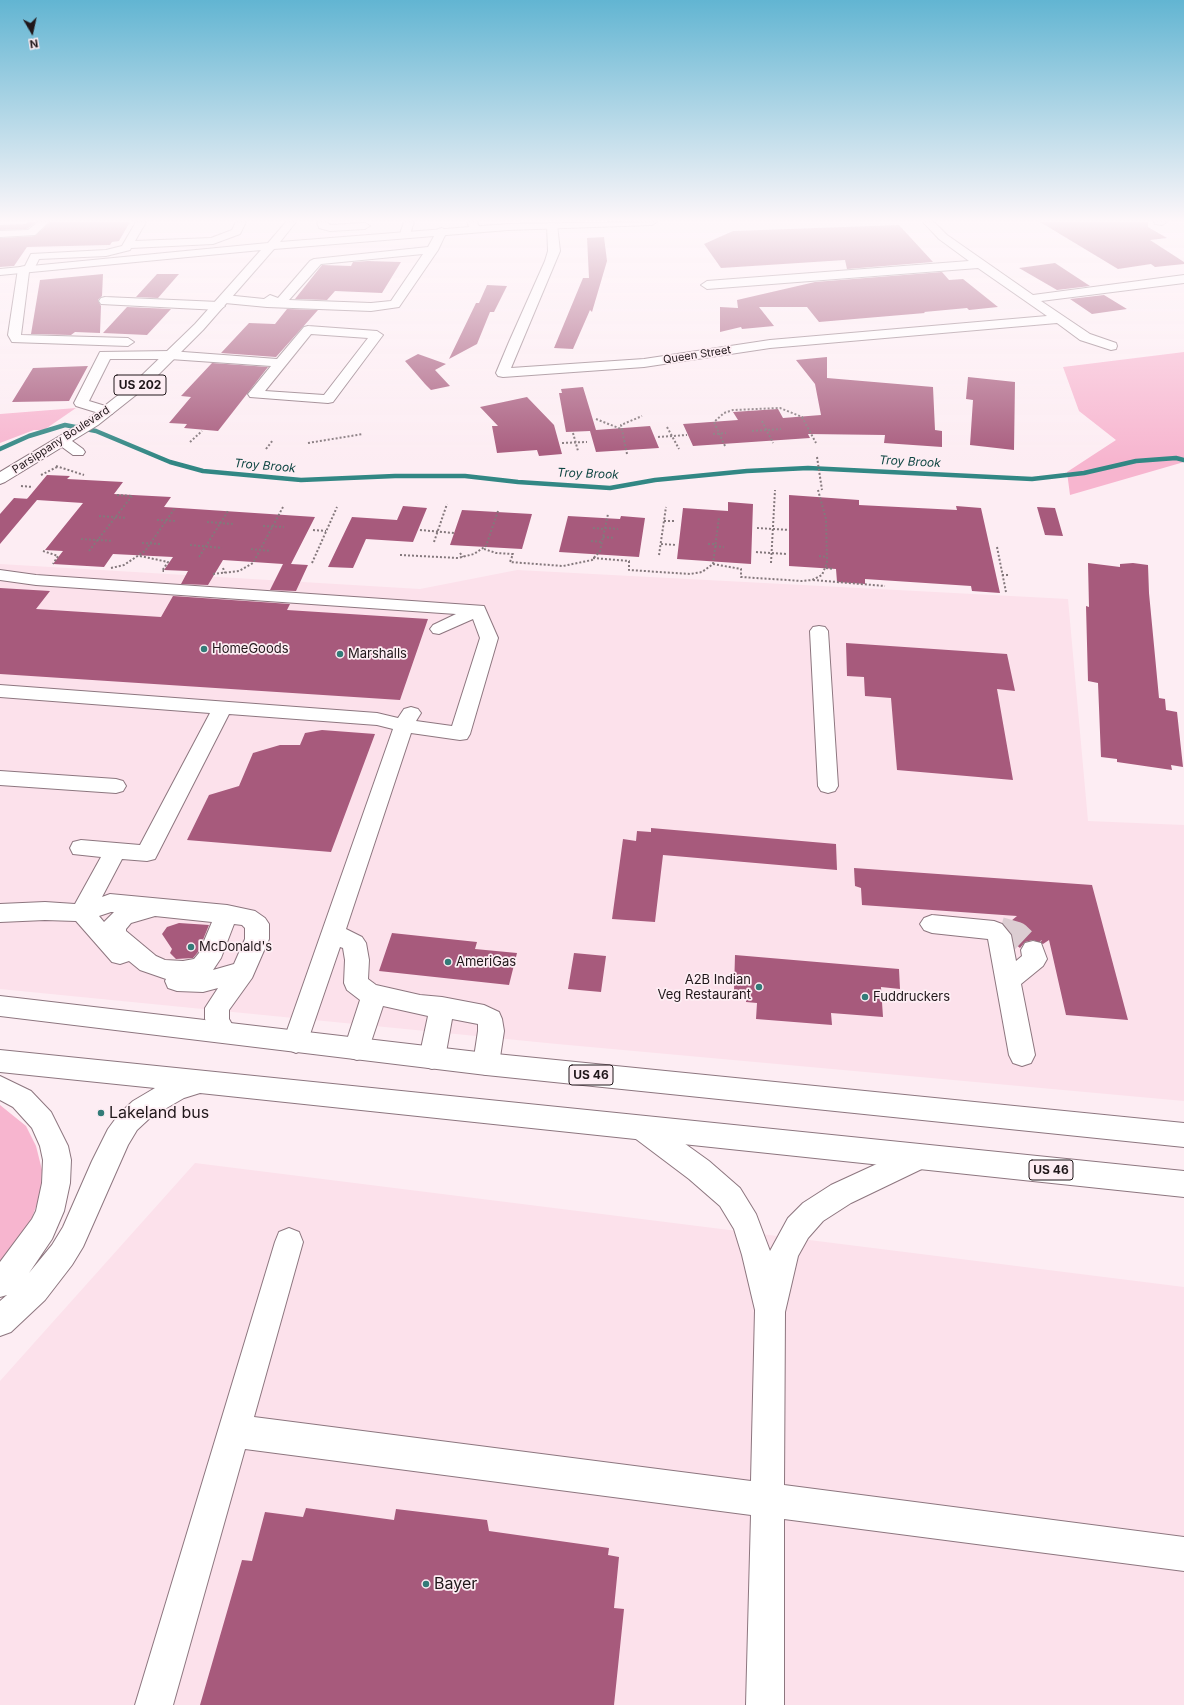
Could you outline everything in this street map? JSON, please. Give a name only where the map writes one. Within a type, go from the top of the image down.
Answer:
[{"type":"main road","points":[[19,302],[10,339],[183,343]]},
{"type":"main road","points":[[171,302],[280,302],[371,307],[395,304],[397,302]]},
{"type":"main road","name":"Parsippany Boulevard","points":[[0,479],[93,422],[141,384],[222,302]]},
{"type":"main road","name":"Queen Street","points":[[533,302],[515,342],[504,373],[644,363],[770,344],[1059,319]]},
{"type":"main road","points":[[1034,302],[1085,338],[1111,346]]},
{"type":"main road","points":[[308,330],[377,335],[328,399],[255,394],[281,363],[308,330]]},
{"type":"main road","points":[[107,411],[81,403],[105,355],[170,356],[281,363]]},
{"type":"main road","points":[[66,439],[78,452]]},
{"type":"main road","points":[[0,575],[24,577],[36,580],[478,610]]},
{"type":"main road","points":[[439,629],[478,610]]},
{"type":"main road","points":[[0,691],[377,719],[408,719],[460,734],[489,638],[478,610]]},
{"type":"main road","points":[[819,631],[828,786]]},
{"type":"main road","points":[[81,848],[147,853],[222,708]]},
{"type":"main road","points":[[296,1042],[408,719]]},
{"type":"main road","points":[[0,778],[116,786]]},
{"type":"main road","points":[[82,913],[115,851]]},
{"type":"main road","points":[[0,913],[45,910],[82,913],[110,903],[247,917],[257,924],[257,939],[243,971],[217,1008],[217,1019],[224,1033]]},
{"type":"main road","points":[[160,909],[138,911],[123,916],[114,926],[116,935],[129,947],[148,963],[163,969],[183,970],[201,967],[209,958],[227,914]]},
{"type":"main road","points":[[82,913],[104,939],[140,975],[161,980],[203,982],[243,971]]},
{"type":"main road","points":[[932,924],[997,930],[1022,1055]]},
{"type":"main road","points":[[333,933],[354,943],[357,960],[356,983],[368,993],[420,1005],[442,1007],[484,1015],[490,1019],[491,1031],[486,1064]]},
{"type":"main road","points":[[104,939],[129,947]]},
{"type":"main road","points":[[1008,981],[1035,959],[1033,950]]},
{"type":"main road","points":[[357,1049],[374,994]]},
{"type":"main road","name":"US 46","points":[[0,1006],[486,1064],[1184,1135]]},
{"type":"main road","points":[[432,1058],[442,1007]]},
{"type":"main road","name":"US 46","points":[[0,1061],[1184,1184]]},
{"type":"main road","points":[[0,1321],[34,1290],[69,1243],[118,1138],[128,1122],[142,1109],[175,1090],[200,1081]]},
{"type":"main road","points":[[0,1087],[22,1100],[42,1120],[54,1146],[57,1160],[56,1183],[50,1211],[42,1229],[18,1264],[0,1283]]},
{"type":"main road","points":[[642,1128],[699,1170],[730,1197],[746,1223],[770,1312]]},
{"type":"main road","points":[[765,1705],[770,1312],[784,1252],[798,1228],[813,1212],[841,1194],[918,1156]]},
{"type":"main road","points":[[154,1705],[289,1242]]},
{"type":"main road","points":[[234,1431],[1184,1554]]},
{"type":"path","points":[[725,446],[714,422],[724,413],[733,410],[780,408],[802,416],[816,443]]},
{"type":"path","points":[[627,454],[621,426],[642,416]]},
{"type":"path","points":[[596,419],[621,430]]},
{"type":"path","points":[[762,421],[773,443]]},
{"type":"path","points":[[668,427],[679,449]]},
{"type":"path","points":[[752,431],[781,429]]},
{"type":"path","points":[[190,442],[202,431]]},
{"type":"path","points":[[573,433],[578,451]]},
{"type":"path","points":[[713,434],[726,433]]},
{"type":"path","points":[[308,444],[363,434]]},
{"type":"path","points":[[658,437],[687,435]]},
{"type":"path","points":[[266,449],[273,440]]},
{"type":"path","points":[[562,443],[587,442]]},
{"type":"path","points":[[817,457],[822,490]]},
{"type":"path","points":[[54,465],[84,475]]},
{"type":"path","points":[[771,563],[775,490]]},
{"type":"path","points":[[812,580],[822,575],[826,568],[827,557],[826,519],[818,490]]},
{"type":"path","points":[[89,551],[132,496],[117,495]]},
{"type":"path","points":[[434,542],[447,504]]},
{"type":"path","points":[[207,574],[225,573],[249,566],[260,550],[283,507]]},
{"type":"path","points":[[659,556],[666,507]]},
{"type":"path","points":[[111,568],[124,565],[140,556],[151,543],[175,508]]},
{"type":"path","points":[[312,563],[337,508]]},
{"type":"path","points":[[200,557],[228,511]]},
{"type":"path","points":[[484,549],[498,511]]},
{"type":"path","points":[[593,558],[600,551],[608,514]]},
{"type":"path","points":[[99,516],[127,518]]},
{"type":"path","points":[[400,555],[458,558],[484,549],[513,554],[510,562],[563,566],[576,564],[593,558],[629,561],[629,570],[690,574],[708,570],[713,564],[718,516]]},
{"type":"path","points":[[157,520],[176,521]]},
{"type":"path","points":[[664,521],[675,521]]},
{"type":"path","points":[[207,522],[233,524]]},
{"type":"path","points":[[263,526],[284,527]]},
{"type":"path","points":[[593,528],[618,529]]},
{"type":"path","points":[[757,528],[789,530]]},
{"type":"path","points":[[313,530],[326,531]]},
{"type":"path","points":[[420,530],[454,533]]},
{"type":"path","points":[[603,537],[615,538]]},
{"type":"path","points":[[81,539],[113,541]]},
{"type":"path","points":[[591,541],[602,542]]},
{"type":"path","points":[[142,543],[160,544]]},
{"type":"path","points":[[661,544],[677,545]]},
{"type":"path","points":[[708,544],[724,547]]},
{"type":"path","points":[[190,546],[222,548]]},
{"type":"path","points":[[997,547],[1006,592]]},
{"type":"path","points":[[251,549],[271,551]]},
{"type":"path","points":[[43,551],[58,556],[51,564],[59,565]]},
{"type":"path","points":[[756,552],[786,554]]},
{"type":"path","points":[[460,553],[463,557]]},
{"type":"path","points":[[140,556],[168,562],[162,571],[170,572]]},
{"type":"path","points":[[819,556],[827,557]]},
{"type":"path","points":[[713,564],[741,569],[741,577],[802,581],[812,580],[885,586]]},
{"type":"path","points":[[223,568],[225,573]]},
{"type":"path","points":[[826,568],[834,569]]},
{"type":"path","points":[[1002,575],[1010,575]]},
{"type":"shaded area","points":[[1184,352],[1184,462],[1070,495],[1067,472],[1116,440],[1079,411],[1063,367]]},
{"type":"shaded area","points":[[76,408],[44,430],[34,430],[0,443],[0,414]]},
{"type":"shaded area","points":[[0,564],[420,589],[517,570],[1068,599],[1088,821],[1184,825],[1184,1101],[557,1044],[0,989]]},
{"type":"shaded area","points":[[0,1105],[26,1126],[36,1146],[42,1170],[40,1196],[27,1231],[0,1266]]},
{"type":"shaded area","points":[[195,1163],[1184,1287],[1184,1705],[0,1705],[0,1381]]},
{"type":"building","points":[[36,302],[99,302],[101,306],[100,333],[75,332],[71,335],[31,334]]},
{"type":"building","points":[[480,302],[499,302],[494,312],[490,312],[477,344],[449,359],[476,303]]},
{"type":"building","points":[[573,302],[595,302],[592,312],[590,310],[573,349],[554,348]]},
{"type":"building","points":[[737,302],[991,302],[998,307],[969,310],[967,308],[819,322],[807,307],[759,307],[774,326],[742,329],[741,327],[720,332],[720,307],[738,308]]},
{"type":"building","points":[[1074,302],[1115,302],[1127,309],[1092,314]]},
{"type":"building","points":[[127,307],[171,309],[147,335],[103,333]]},
{"type":"building","points":[[287,309],[318,310],[276,357],[221,353],[249,323],[275,324]]},
{"type":"building","points":[[418,354],[446,364],[435,370],[450,386],[431,390],[425,384],[405,361]]},
{"type":"building","points":[[827,357],[827,378],[933,387],[935,430],[942,431],[942,447],[884,443],[885,435],[808,434],[810,438],[693,446],[683,424],[738,420],[733,412],[778,409],[783,418],[821,415],[815,384],[796,360]]},
{"type":"building","points":[[212,363],[268,367],[218,431],[184,428],[187,424],[169,423],[191,397],[181,396]]},
{"type":"building","points":[[88,366],[69,401],[12,402],[33,368]]},
{"type":"building","points":[[968,377],[1015,382],[1014,450],[970,445],[973,400],[966,399]]},
{"type":"building","points":[[583,387],[596,430],[650,426],[659,448],[596,452],[590,431],[566,432],[559,393],[562,393],[561,389]]},
{"type":"building","points":[[527,397],[554,425],[562,454],[539,456],[537,450],[497,453],[492,426],[498,426],[480,407]]},
{"type":"building","points":[[47,475],[70,476],[67,479],[123,482],[114,494],[171,497],[164,507],[315,517],[291,564],[308,565],[296,591],[270,590],[283,564],[223,560],[208,585],[181,584],[188,571],[164,570],[173,557],[113,554],[104,567],[53,564],[63,551],[45,550],[83,503],[37,500],[0,544],[0,514],[14,498],[27,499]]},
{"type":"building","points":[[789,495],[859,500],[859,505],[957,510],[956,506],[981,508],[1000,593],[972,591],[971,586],[865,579],[865,584],[837,582],[836,569],[789,566]]},
{"type":"building","points":[[728,502],[753,504],[751,564],[677,559],[683,508],[728,511]]},
{"type":"building","points":[[403,506],[427,508],[413,542],[366,539],[353,568],[328,567],[352,517],[397,520]]},
{"type":"building","points":[[1037,507],[1055,508],[1063,536],[1045,535]]},
{"type":"building","points":[[462,510],[532,514],[522,549],[450,545]]},
{"type":"building","points":[[568,516],[620,519],[621,516],[645,518],[639,557],[559,552]]},
{"type":"building","points":[[1088,563],[1120,567],[1120,564],[1133,563],[1148,565],[1149,593],[1159,698],[1165,699],[1166,710],[1177,712],[1183,767],[1171,765],[1172,770],[1117,762],[1117,759],[1101,757],[1098,683],[1088,681],[1086,606],[1089,607]]},
{"type":"building","points":[[0,588],[50,591],[36,609],[161,617],[173,596],[290,604],[287,610],[428,619],[400,700],[0,674]]},
{"type":"building","points":[[846,643],[1007,654],[1015,691],[997,689],[1013,780],[897,770],[891,698],[865,696],[864,677],[847,676]]},
{"type":"building","points":[[322,730],[375,734],[331,852],[187,840],[209,795],[239,786],[253,753],[280,745],[300,745],[305,733]]},
{"type":"building","points":[[651,828],[836,844],[837,870],[663,855],[655,922],[612,919],[623,839],[636,841],[637,831],[651,832]]},
{"type":"building","points":[[854,868],[1092,885],[1128,1020],[1066,1015],[1049,940],[1043,944],[1033,940],[1025,942],[1020,948],[1014,943],[1012,934],[1005,926],[1017,916],[862,905],[861,888],[855,886]]},
{"type":"building","name":"McDonald's","points":[[179,923],[209,925],[198,952],[193,958],[176,959],[170,953],[172,949],[162,934],[167,927]]},
{"type":"building","name":"AmeriGas","points":[[392,933],[477,942],[475,949],[517,953],[509,985],[379,971]]},
{"type":"building","points":[[574,953],[606,956],[601,992],[568,989]]},
{"type":"building","points":[[735,955],[899,969],[900,989],[881,987],[883,1017],[831,1013],[832,1025],[756,1019],[757,1003],[746,1002],[746,992],[734,990]]},
{"type":"building","name":"Bayer","points":[[306,1508],[394,1520],[396,1509],[487,1520],[489,1531],[609,1548],[608,1555],[619,1557],[614,1608],[624,1609],[614,1705],[200,1705],[242,1560],[252,1561],[265,1512],[303,1517]]},
{"type":"waterway","name":"Troy Brook","points":[[0,449],[29,436],[65,425],[96,431],[170,462],[203,471],[301,480],[395,476],[465,476],[518,482],[610,488],[655,480],[747,471],[808,468],[1032,479],[1084,473],[1136,461],[1176,458],[1184,460]]},
{"type":"tunnel","points":[[1000,930],[1017,935],[1033,950]]},
{"type":"place","name":"HomeGoods","points":[[204,649]]},
{"type":"place","name":"Marshalls","points":[[340,654]]},
{"type":"place","name":"McDonald's","points":[[191,947]]},
{"type":"place","name":"AmeriGas","points":[[448,962]]},
{"type":"place","name":"A2B Indian Veg Restaurant","points":[[759,987]]},
{"type":"place","name":"Fuddruckers","points":[[865,997]]},
{"type":"place","name":"Lakeland bus","points":[[101,1113]]},
{"type":"place","name":"Bayer","points":[[426,1584]]}]
